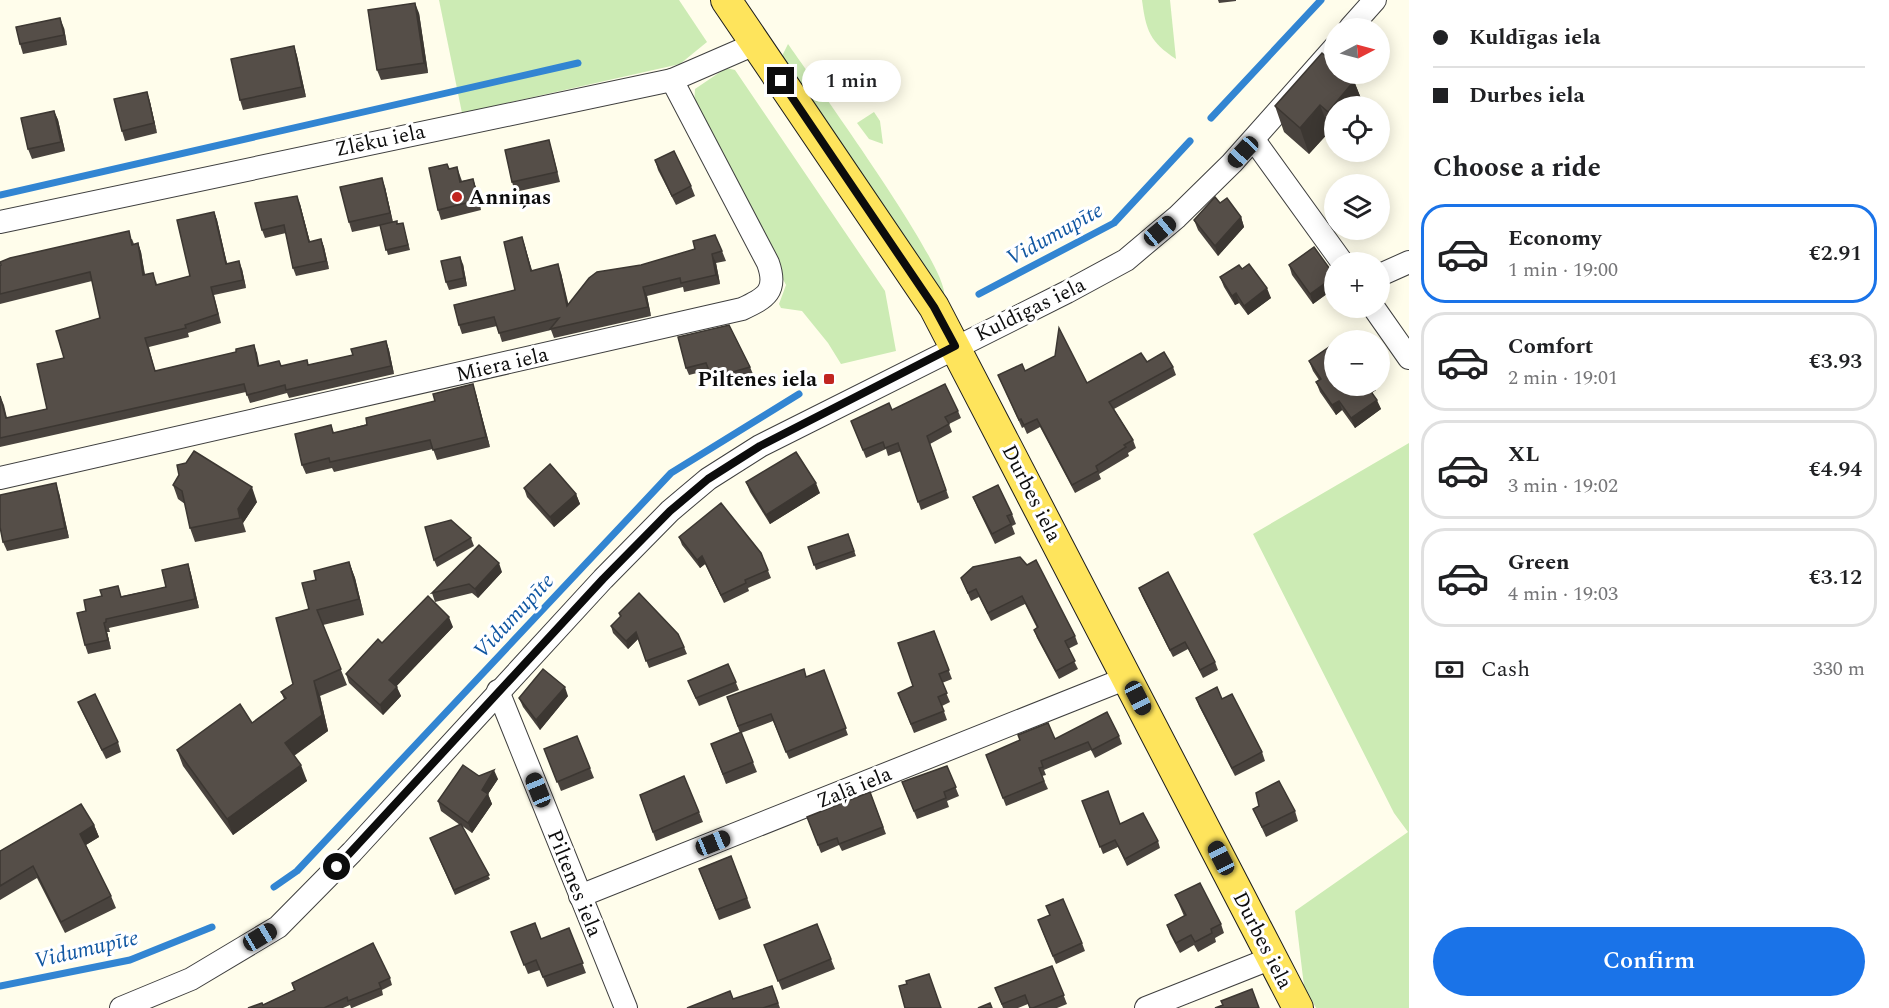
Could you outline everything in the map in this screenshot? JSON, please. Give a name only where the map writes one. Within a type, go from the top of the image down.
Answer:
[{"type":"main road","name":"Durbes iela","points":[[726,0],[934,307],[1298,1008]]},
{"type":"street","points":[[1359,18],[1375,0]]},
{"type":"street","name":"Zlēku iela","points":[[0,222],[672,80],[755,44]]},
{"type":"street","name":"Kuldīgas iela","points":[[121,1008],[190,979],[278,927],[352,852],[603,579],[670,511],[708,479],[760,446],[1126,260],[1178,217],[1254,140],[1324,59]]},
{"type":"street","name":"Miera iela","points":[[0,478],[730,312],[761,301],[771,289],[773,279],[768,263],[672,80]]},
{"type":"street","points":[[1254,140],[1335,252]]},
{"type":"street","points":[[1390,271],[1409,262]]},
{"type":"street","points":[[1381,318],[1409,358]]},
{"type":"street","name":"Zaļā iela","points":[[580,896],[1127,678]]},
{"type":"street","name":"Piltenes iela","points":[[498,691],[626,1008]]},
{"type":"street","points":[[1146,1008],[1272,958]]},
{"type":"green space","points":[[439,0],[679,0],[707,42],[680,64],[462,113]]},
{"type":"green space","points":[[1142,0],[1170,0],[1176,59],[1160,47],[1151,35],[1145,20]]},
{"type":"green space","points":[[788,44],[904,213],[940,279],[944,296],[782,56]]},
{"type":"green space","points":[[726,68],[735,70],[885,291],[896,351],[841,364],[828,343],[802,311],[781,308],[779,304],[786,285],[694,104],[695,89]]},
{"type":"green space","points":[[874,112],[880,121],[883,144],[869,139],[857,123]]},
{"type":"green space","points":[[1409,443],[1409,1008],[1316,1008],[1304,986],[1295,911],[1408,832],[1394,813],[1253,534]]},
{"type":"building","points":[[415,3],[424,63],[377,70],[368,10]]},
{"type":"building","points":[[60,18],[64,35],[20,44],[16,27]]},
{"type":"building","points":[[294,46],[302,87],[240,100],[231,59]]},
{"type":"building","points":[[1322,53],[1324,55],[1324,84],[1351,84],[1341,96],[1324,96],[1324,108],[1320,105],[1300,128],[1275,106]]},
{"type":"building","points":[[147,92],[154,123],[122,131],[114,99]]},
{"type":"building","points":[[54,111],[61,142],[28,149],[21,118]]},
{"type":"building","points":[[549,140],[557,172],[512,182],[505,150]]},
{"type":"building","points":[[674,151],[691,186],[672,196],[655,160]]},
{"type":"building","name":"Anniņas","points":[[447,164],[449,169],[457,167],[460,182],[473,179],[478,200],[438,210],[429,168]]},
{"type":"building","points":[[382,178],[390,213],[349,222],[340,187]]},
{"type":"building","points":[[297,196],[309,242],[321,239],[326,261],[293,268],[284,225],[262,230],[255,203]]},
{"type":"building","points":[[1215,197],[1220,203],[1227,198],[1241,217],[1215,246],[1194,220]]},
{"type":"building","points":[[214,212],[226,264],[239,261],[243,280],[211,287],[218,314],[185,325],[186,328],[145,338],[155,371],[236,352],[236,349],[254,345],[258,366],[279,361],[281,366],[307,360],[308,365],[353,355],[351,349],[386,341],[391,366],[286,390],[285,385],[247,395],[244,384],[0,438],[0,396],[6,418],[47,409],[37,364],[64,358],[56,331],[100,318],[90,272],[0,294],[0,262],[129,231],[132,245],[138,243],[143,275],[153,273],[156,285],[190,276],[177,220]]},
{"type":"building","points":[[397,221],[397,224],[403,223],[408,245],[386,250],[380,225]]},
{"type":"building","points":[[715,235],[722,251],[712,254],[716,275],[681,283],[680,278],[643,287],[648,307],[550,329],[559,318],[499,333],[494,317],[459,325],[454,305],[515,290],[504,242],[522,237],[531,271],[558,264],[567,306],[589,278],[597,272],[641,265],[695,249],[693,241]]},
{"type":"building","points":[[1314,247],[1324,261],[1324,284],[1310,294],[1289,265]]},
{"type":"building","points":[[460,257],[464,278],[446,282],[441,261]]},
{"type":"building","points":[[1249,264],[1267,288],[1244,306],[1236,293],[1232,296],[1220,277],[1239,265],[1242,269]]},
{"type":"building","points":[[729,325],[750,367],[712,378],[706,363],[686,368],[678,337]]},
{"type":"building","points":[[1059,328],[1087,383],[1141,353],[1147,362],[1164,352],[1173,367],[1109,402],[1133,440],[1096,466],[1098,471],[1072,485],[1037,419],[1024,425],[1021,419],[1019,420],[998,375],[1022,364],[1025,371],[1055,356]]},
{"type":"building","points":[[1324,351],[1324,394],[1316,382],[1321,379],[1309,361]]},
{"type":"building","points":[[473,384],[486,437],[433,450],[430,440],[330,462],[329,458],[302,465],[295,434],[331,425],[333,433],[367,425],[366,418],[435,401],[433,394]]},
{"type":"building","points":[[945,384],[958,411],[945,417],[949,424],[927,436],[946,490],[918,502],[898,443],[885,448],[883,442],[863,450],[851,421],[889,403],[892,410]]},
{"type":"building","points":[[1326,396],[1374,396],[1377,400],[1351,418],[1339,401],[1332,405]]},
{"type":"building","points":[[194,451],[252,487],[238,509],[240,518],[190,528],[182,491],[173,485],[179,475],[177,465],[186,463]]},
{"type":"building","points":[[796,452],[816,483],[766,515],[746,482]]},
{"type":"building","points":[[550,464],[576,494],[550,517],[524,488]]},
{"type":"building","points":[[56,483],[65,528],[3,542],[0,527],[0,495]]},
{"type":"building","points":[[998,485],[1012,514],[1007,516],[1011,524],[992,534],[973,497]]},
{"type":"building","points":[[721,503],[761,553],[768,570],[745,580],[746,583],[721,595],[702,556],[697,560],[679,537]]},
{"type":"building","points":[[451,520],[471,538],[434,560],[425,527]]},
{"type":"building","points":[[848,534],[854,551],[814,565],[808,547]]},
{"type":"building","points":[[479,545],[499,563],[475,589],[469,584],[432,593]]},
{"type":"building","points":[[1020,557],[1027,565],[1036,560],[1075,636],[1065,641],[1075,661],[1056,671],[1034,630],[1038,627],[1022,596],[988,613],[976,589],[968,593],[961,578],[973,567]]},
{"type":"building","points":[[349,562],[359,599],[317,610],[341,669],[314,681],[322,715],[285,743],[301,765],[227,819],[177,750],[240,704],[252,723],[286,698],[281,692],[293,684],[276,618],[309,609],[302,583],[316,580],[314,571]]},
{"type":"building","points":[[188,564],[195,599],[106,619],[104,623],[108,640],[85,645],[77,613],[86,611],[84,600],[102,596],[100,590],[118,586],[121,597],[166,587],[162,570]]},
{"type":"building","points":[[1168,572],[1215,662],[1200,670],[1185,642],[1170,650],[1139,588]]},
{"type":"building","points":[[639,593],[678,634],[684,647],[646,661],[636,632],[626,641],[611,626],[621,616],[619,613]]},
{"type":"building","points":[[428,596],[449,617],[389,680],[397,687],[380,705],[346,674],[378,639],[382,643]]},
{"type":"building","points":[[934,631],[949,670],[939,674],[947,693],[938,697],[944,711],[911,724],[898,693],[913,686],[898,643]]},
{"type":"building","points":[[728,664],[736,682],[696,698],[688,681]]},
{"type":"building","points":[[543,669],[565,687],[536,720],[519,698]]},
{"type":"building","points":[[804,669],[806,677],[824,670],[846,728],[786,752],[771,714],[738,726],[727,697]]},
{"type":"building","points":[[1217,687],[1222,699],[1232,694],[1262,752],[1232,768],[1196,698]]},
{"type":"building","points":[[95,694],[118,742],[102,750],[78,702]]},
{"type":"building","points":[[1107,712],[1119,736],[1092,750],[1088,742],[1041,761],[1043,767],[1039,768],[1044,781],[1003,798],[986,755],[1020,740],[1018,735],[1048,723],[1055,739]]},
{"type":"building","points":[[741,732],[753,762],[723,774],[711,744]]},
{"type":"building","points":[[577,736],[590,768],[557,782],[544,749]]},
{"type":"building","points":[[463,765],[479,776],[494,770],[482,790],[488,794],[468,823],[438,801]]},
{"type":"building","points":[[947,766],[956,787],[944,792],[946,798],[914,811],[902,782]]},
{"type":"building","points":[[684,776],[699,812],[653,832],[640,795]]},
{"type":"building","points":[[1279,781],[1295,811],[1262,827],[1253,809],[1259,806],[1256,793]]},
{"type":"building","points":[[1108,791],[1120,824],[1143,813],[1158,841],[1125,859],[1115,840],[1100,847],[1082,801]]},
{"type":"building","points":[[870,792],[883,827],[839,844],[837,838],[818,845],[807,817]]},
{"type":"building","points":[[81,804],[94,825],[80,834],[111,896],[61,922],[33,866],[0,886],[0,851]]},
{"type":"building","points":[[461,824],[489,875],[454,890],[430,838]]},
{"type":"building","points":[[731,856],[747,898],[716,910],[699,869]]},
{"type":"building","points":[[1200,883],[1221,924],[1211,929],[1212,933],[1195,942],[1191,935],[1176,943],[1167,925],[1186,915],[1175,895]]},
{"type":"building","points":[[1063,899],[1082,943],[1053,956],[1038,920],[1050,915],[1046,906]]},
{"type":"building","points":[[535,923],[541,939],[569,928],[583,963],[543,977],[536,960],[524,965],[511,932]]},
{"type":"building","points":[[817,924],[831,959],[778,981],[764,945]]},
{"type":"building","points":[[373,943],[390,978],[379,983],[381,988],[348,1001],[347,997],[324,1008],[248,1008],[262,1003],[263,1005],[295,990],[292,983]]},
{"type":"building","points":[[1052,966],[1064,995],[1033,1008],[1030,1008],[1025,995],[1002,1004],[995,988]]},
{"type":"building","points":[[929,974],[941,1008],[905,1008],[899,986],[907,984],[906,981]]},
{"type":"building","points":[[772,986],[778,1003],[763,1008],[687,1008],[730,991],[733,999]]},
{"type":"building","points":[[1252,989],[1259,1008],[1215,1008],[1223,1005],[1221,1001]]},
{"type":"building","points":[[990,1003],[992,1008],[978,1008]]},
{"type":"waterway","name":"Vidumupīte","points":[[1211,118],[1321,0]]},
{"type":"waterway","points":[[0,195],[578,63]]},
{"type":"waterway","name":"Vidumupīte","points":[[979,294],[1114,223],[1190,141]]},
{"type":"waterway","name":"Vidumupīte","points":[[274,887],[297,871],[671,473],[799,394]]},
{"type":"waterway","name":"Vidumupīte","points":[[0,986],[130,960],[212,927]]},
{"type":"place","name":"Anniņas","points":[[457,197]]},
{"type":"place","name":"Piltenes iela","points":[[829,379]]},
{"type":"route","points":[[337,867],[498,691],[670,511],[708,479],[760,446],[955,346],[934,307],[781,81]]}]
